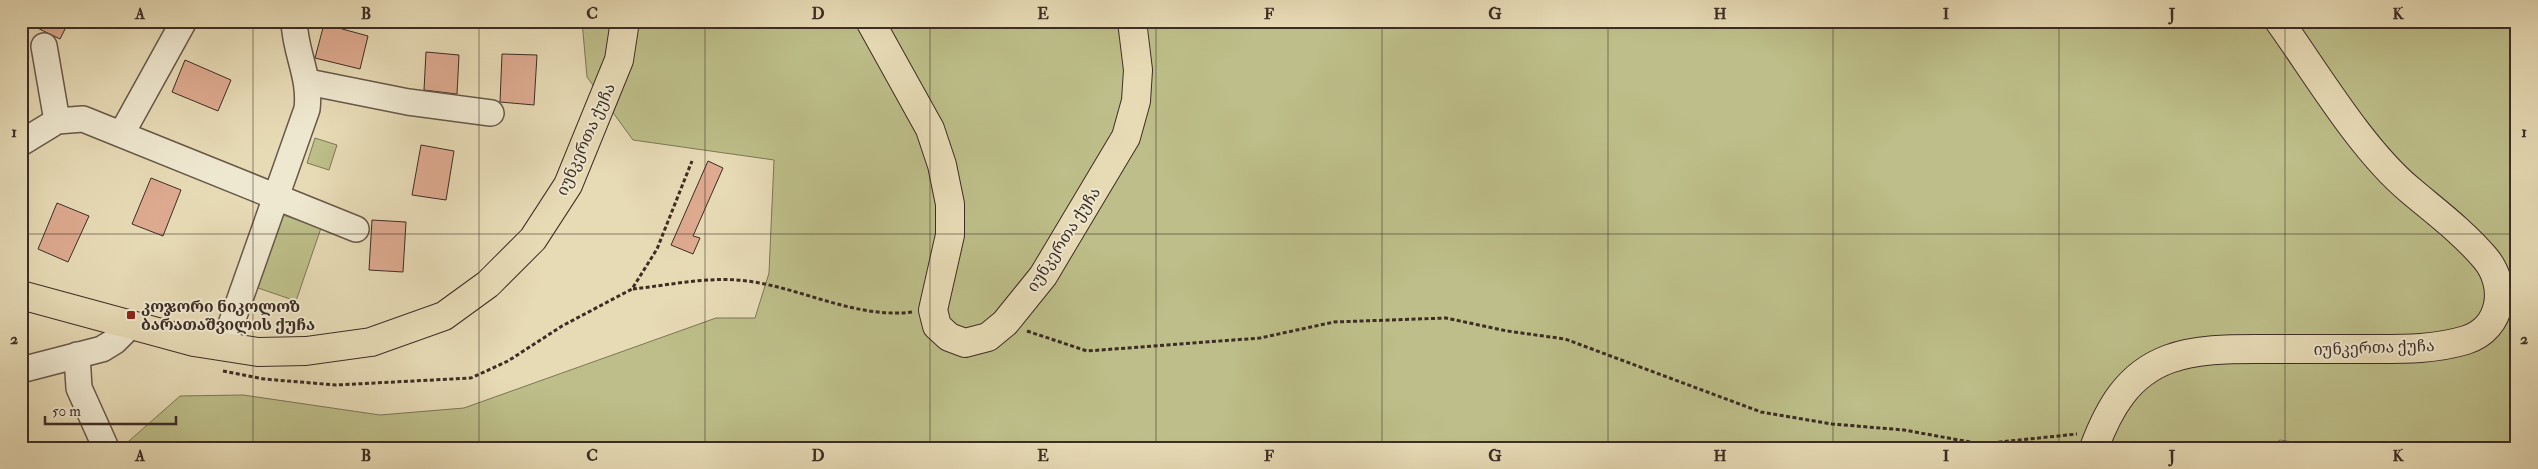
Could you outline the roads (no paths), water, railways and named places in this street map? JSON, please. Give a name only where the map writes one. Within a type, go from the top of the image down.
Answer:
[{"type":"main road","name":"იუნკერთა ქუჩა","points":[[21,295],[131,325],[223,347],[258,352],[306,351],[371,342],[444,316],[488,284],[533,239],[568,184],[619,60],[625,21]]},
{"type":"main road","name":"იუნკერთა ქუჩა","points":[[870,21],[930,129],[942,165],[948,194],[950,235],[933,310],[937,326],[949,337],[965,343],[988,337],[1006,323],[1043,276],[1126,137],[1136,101],[1138,70],[1132,21]]},
{"type":"main road","name":"იუნკერთა ქუჩა","points":[[2097,439],[2120,393],[2142,371],[2171,358],[2223,349],[2426,349],[2468,339],[2486,326],[2499,310],[2500,291],[2494,272],[2486,259],[2462,234],[2398,180],[2352,124],[2279,21]]},
{"type":"street","points":[[122,134],[184,21]]},
{"type":"street","points":[[223,347],[278,197],[307,109],[308,82],[302,64],[294,21]]},
{"type":"street","points":[[44,46],[57,121]]},
{"type":"street","points":[[308,82],[408,102],[491,113]]},
{"type":"street","points":[[21,143],[57,121],[83,119],[356,229]]},
{"type":"street","points":[[21,370],[102,349],[115,342],[131,325]]},
{"type":"street","points":[[77,355],[79,388],[106,448]]},
{"type":"place","name":"კოჯორი ნიკოლოზ ბარათაშვილის ქუჩა","points":[[131,315]]}]
